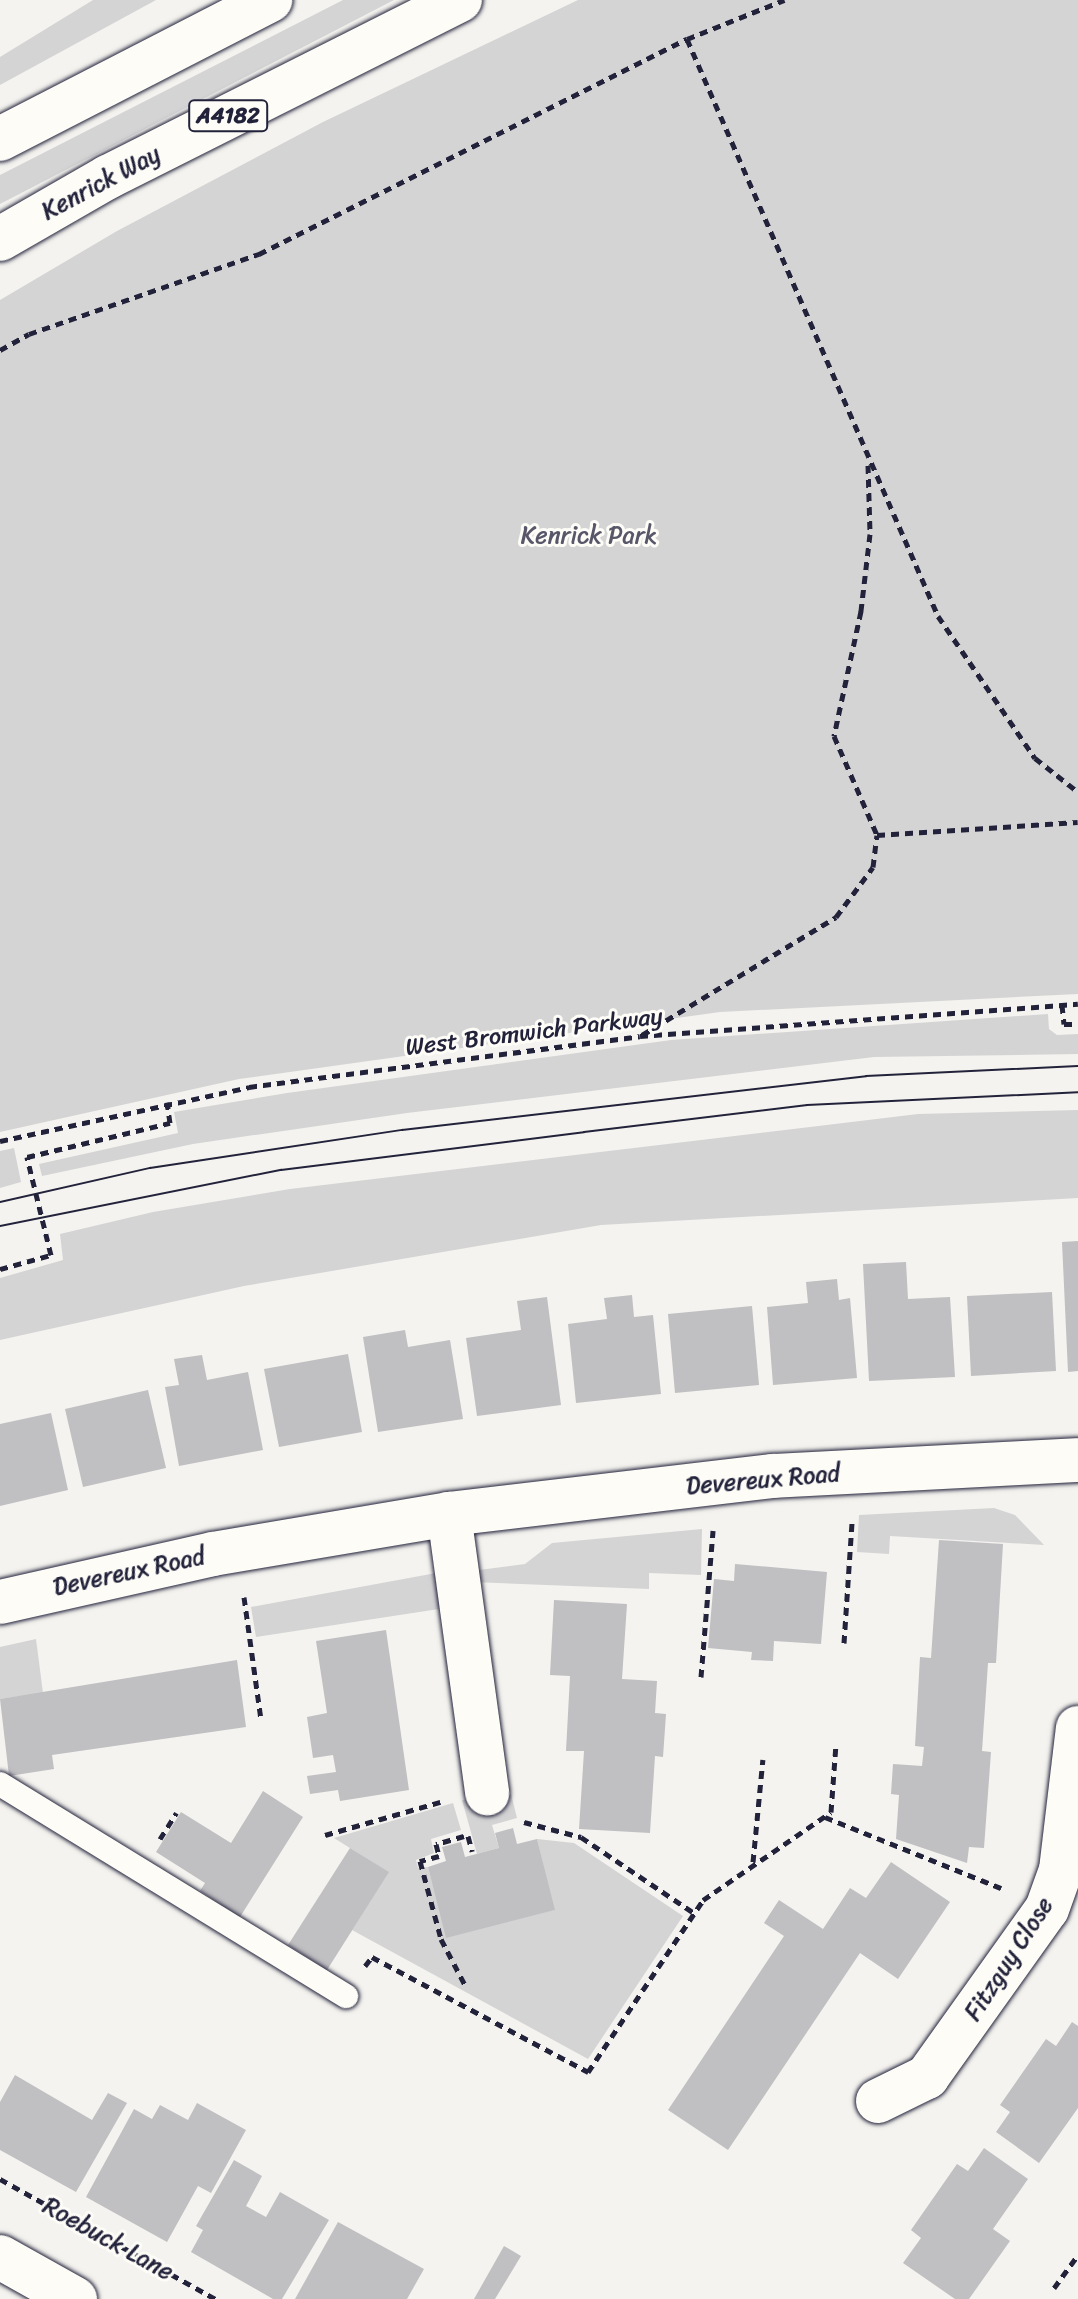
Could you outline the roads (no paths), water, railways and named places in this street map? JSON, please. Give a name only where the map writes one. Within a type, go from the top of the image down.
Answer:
[{"type":"street","points":[[0,139],[270,0]]},
{"type":"street","name":"Kenrick Way","points":[[0,239],[122,170],[460,0]]},
{"type":"street","name":"Devereux Road","points":[[0,1602],[213,1554],[449,1514],[773,1476],[1078,1460]]},
{"type":"street","points":[[449,1514],[487,1793]]},
{"type":"street","name":"Fitzguy Close","points":[[878,2101],[927,2077],[1047,1909],[1061,1870],[1078,1728]]},
{"type":"street","points":[[0,2257],[75,2299]]},
{"type":"lane","points":[[0,1784],[346,1996]]},
{"type":"tram line","points":[[0,1202],[150,1168],[402,1130],[866,1076],[1078,1066]]},
{"type":"tram line","points":[[0,1226],[281,1170],[584,1132],[807,1105],[1078,1092]]},
{"type":"park label","name":"Kenrick Park","points":[[589,536]]}]
